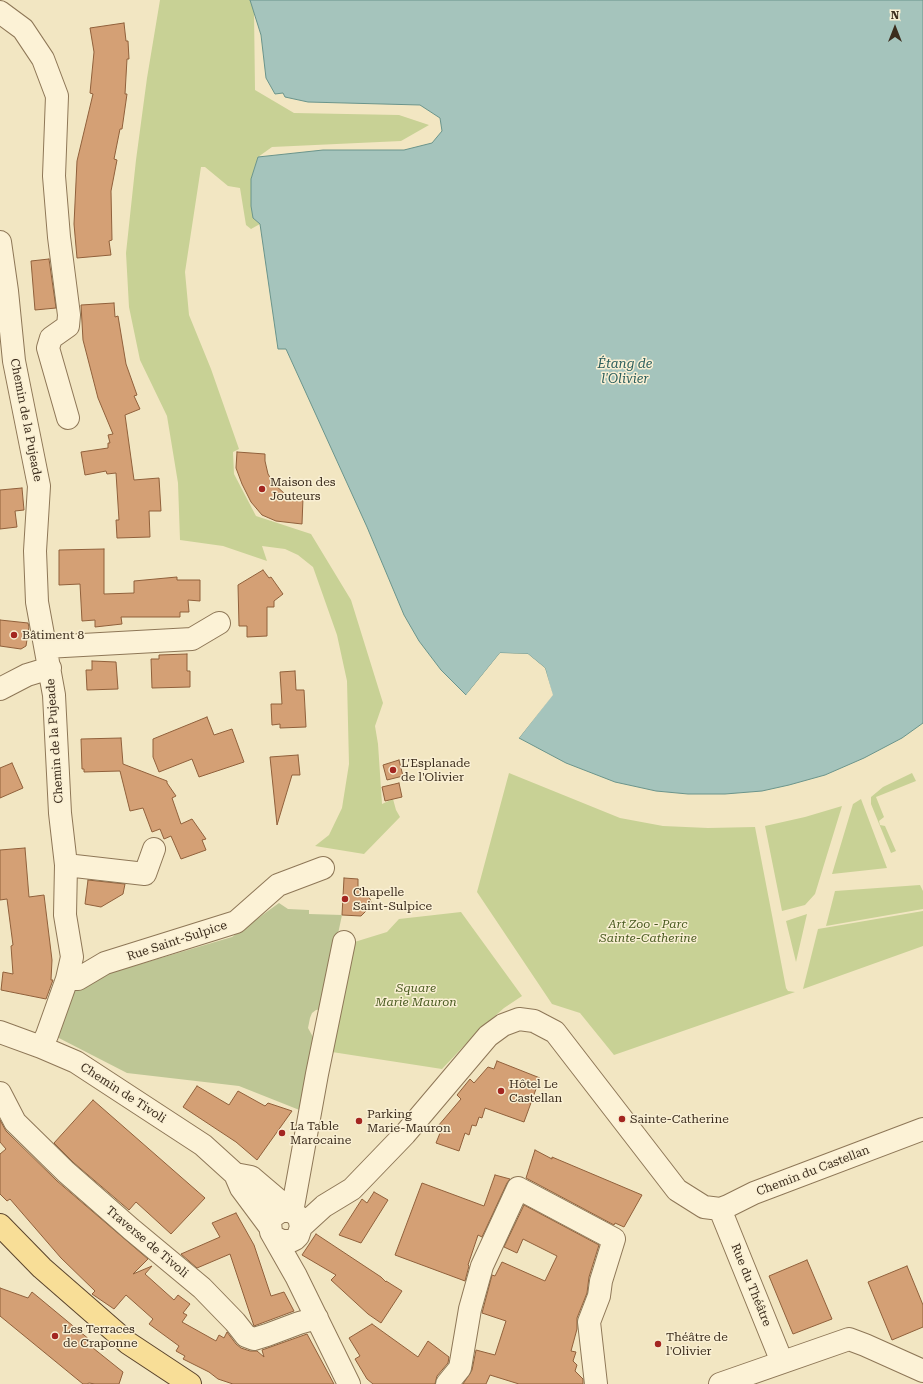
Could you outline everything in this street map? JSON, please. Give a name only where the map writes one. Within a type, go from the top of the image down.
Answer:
[{"type":"main road","points":[[0,1225],[42,1268],[128,1343],[190,1384]]},
{"type":"street","points":[[0,12],[23,29],[43,59],[57,96],[54,176],[59,237],[69,315],[68,326],[51,338],[48,348],[68,418]]},
{"type":"street","name":"Chemin de la Pujeade","points":[[0,242],[8,372],[39,486],[35,558],[38,602],[54,695],[60,813],[66,865],[65,915],[72,957],[67,979],[47,1035],[41,1047]]},
{"type":"street","points":[[46,647],[192,639],[219,623]]},
{"type":"street","points":[[0,689],[27,675],[50,668]]},
{"type":"street","points":[[66,865],[145,874],[154,849]]},
{"type":"street","name":"Rue Saint-Sulpice","points":[[67,979],[78,979],[105,963],[236,922],[278,885],[323,868]]},
{"type":"street","points":[[344,942],[288,1224],[291,1259],[296,1276],[349,1384]]},
{"type":"street","points":[[288,1224],[324,1206],[352,1189],[405,1134],[488,1036],[503,1025],[519,1019],[534,1021],[555,1032],[677,1190],[712,1208]]},
{"type":"street","name":"Chemin de Tivoli","points":[[0,1032],[76,1062],[203,1145],[236,1174],[251,1177],[288,1224]]},
{"type":"street","name":"Traverse de Tivoli","points":[[0,1093],[15,1122],[66,1172],[202,1288],[235,1322],[246,1336],[254,1338],[267,1336],[299,1323],[317,1318]]},
{"type":"street","name":"Chemin du Castellan","points":[[712,1208],[923,1130]]},
{"type":"street","points":[[453,1376],[482,1266],[518,1188],[614,1239],[601,1281],[599,1296],[589,1322],[596,1384]]},
{"type":"street","name":"Rue du Théâtre","points":[[712,1208],[782,1362]]},
{"type":"street","points":[[720,1384],[849,1339],[923,1371]]},
{"type":"green space","points":[[160,0],[250,0],[254,11],[255,90],[294,113],[399,115],[429,125],[401,141],[272,147],[258,157],[251,179],[251,206],[253,218],[260,224],[251,229],[246,225],[240,188],[228,186],[205,167],[201,167],[185,272],[189,315],[211,369],[239,449],[233,452],[234,474],[256,516],[311,534],[351,600],[383,703],[375,726],[378,744],[382,804],[393,799],[400,817],[364,854],[315,846],[329,835],[342,808],[349,764],[347,681],[337,635],[313,567],[298,555],[285,549],[262,546],[267,561],[223,546],[180,540],[178,483],[167,416],[140,360],[129,307],[126,253],[147,78]]},
{"type":"green space","name":"Art Zoo - Parc Sainte-Catherine","points":[[509,773],[620,818],[663,826],[708,828],[755,827],[786,988],[788,991],[795,992],[614,1055],[580,1013],[552,1004],[477,892]]},
{"type":"green space","points":[[912,773],[916,781],[876,797],[884,817],[879,821],[880,825],[885,826],[896,851],[891,853],[871,804],[871,797],[883,787]]},
{"type":"green space","points":[[861,799],[887,868],[832,874],[853,804]]},
{"type":"green space","points":[[842,806],[815,894],[805,905],[782,911],[765,826],[805,817]]},
{"type":"green space","points":[[920,885],[923,891],[923,909],[826,926],[835,891]]},
{"type":"green space","points":[[279,903],[288,909],[309,910],[309,914],[342,915],[322,1009],[316,1010],[312,1013],[310,1018],[308,1028],[313,1037],[316,1038],[302,1111],[239,1086],[127,1073],[55,1036],[76,983],[232,937]]},
{"type":"green space","points":[[923,911],[923,946],[803,989],[818,929]]},
{"type":"green space","name":"Square Marie Mauron","points":[[461,912],[522,996],[504,1008],[478,1031],[442,1069],[332,1052],[348,944],[387,932],[399,919]]},
{"type":"green space","points":[[807,914],[796,962],[786,921]]},
{"type":"water","name":"Étang de l'Olivier","points":[[250,0],[923,0],[923,723],[902,738],[864,758],[825,775],[789,785],[762,791],[725,794],[688,794],[656,791],[615,782],[566,763],[519,738],[552,695],[545,668],[528,654],[500,653],[466,695],[441,670],[419,641],[404,615],[367,527],[286,349],[278,349],[260,224],[253,218],[251,206],[251,179],[258,157],[323,150],[404,150],[432,143],[442,131],[440,118],[420,105],[308,102],[285,97],[283,93],[275,94],[266,78],[261,35]]},
{"type":"pier","points":[[500,653],[528,654],[545,668],[553,695],[519,738],[517,736],[550,695],[544,669],[528,656],[501,655],[467,697],[466,695]]},
{"type":"building","points":[[124,23],[126,41],[128,41],[129,59],[127,59],[125,94],[127,94],[122,129],[120,129],[114,159],[117,160],[111,191],[112,240],[109,241],[111,255],[77,258],[74,224],[77,161],[93,94],[90,93],[94,52],[90,28]]},
{"type":"building","points":[[49,259],[56,308],[35,310],[31,261]]},
{"type":"building","points":[[114,303],[115,317],[118,316],[126,364],[137,395],[134,396],[140,409],[125,415],[134,480],[159,478],[161,511],[149,511],[150,537],[117,538],[116,520],[119,520],[116,473],[107,474],[106,471],[85,475],[81,452],[108,448],[108,443],[110,443],[108,435],[113,434],[98,398],[83,340],[81,305]]},
{"type":"building","name":"Maison des Jouteurs","points":[[237,452],[265,454],[268,474],[274,484],[285,494],[303,498],[302,524],[276,521],[262,515],[251,502],[242,484],[236,468]]},
{"type":"building","points":[[22,488],[24,510],[15,511],[17,527],[0,529],[0,490]]},
{"type":"building","points":[[104,549],[104,594],[134,593],[134,581],[177,577],[177,580],[200,580],[200,601],[188,600],[189,612],[180,612],[180,617],[121,617],[122,624],[95,627],[95,620],[82,621],[80,584],[59,585],[59,550]]},
{"type":"building","points":[[263,570],[269,578],[271,577],[283,594],[274,601],[274,607],[267,607],[267,636],[247,637],[247,626],[239,626],[238,585]]},
{"type":"building","name":"Bâtiment 8","points":[[0,620],[28,623],[29,627],[26,646],[21,649],[0,646]]},
{"type":"building","points":[[187,654],[187,671],[190,671],[190,687],[152,688],[151,659],[159,659],[159,655]]},
{"type":"building","points":[[92,661],[116,662],[118,689],[87,690],[86,670],[92,670]]},
{"type":"building","points":[[295,671],[296,690],[304,690],[306,727],[280,728],[280,724],[272,725],[271,704],[282,704],[280,672]]},
{"type":"building","points":[[207,717],[214,735],[232,729],[244,762],[199,777],[192,759],[159,772],[153,757],[153,739]]},
{"type":"building","points":[[121,738],[123,764],[167,781],[176,796],[172,798],[181,824],[192,819],[206,839],[202,840],[206,850],[181,859],[171,836],[164,839],[160,829],[152,832],[143,808],[130,811],[120,771],[84,772],[84,769],[82,769],[81,739]]},
{"type":"building","points":[[298,755],[300,775],[292,775],[277,825],[270,757]]},
{"type":"building","name":"L'Esplanade de l'Olivier","points":[[399,760],[403,776],[387,780],[383,765]]},
{"type":"building","points":[[12,763],[23,788],[0,798],[0,768]]},
{"type":"building","points":[[399,783],[402,797],[385,801],[382,787]]},
{"type":"building","points":[[25,848],[29,897],[44,895],[52,960],[51,980],[53,980],[46,999],[1,990],[3,972],[13,974],[11,946],[13,945],[7,899],[0,900],[0,850]]},
{"type":"building","points":[[344,878],[358,879],[358,890],[362,890],[370,899],[370,907],[361,916],[342,915]]},
{"type":"building","points":[[88,880],[125,884],[123,894],[101,907],[85,904]]},
{"type":"building","name":"Hôtel Le Castellan","points":[[497,1061],[540,1078],[524,1122],[485,1108],[482,1118],[479,1117],[476,1126],[472,1125],[469,1135],[465,1133],[459,1151],[436,1143],[442,1128],[438,1126],[461,1099],[457,1095],[470,1079],[474,1083],[488,1067],[494,1069]]},
{"type":"building","points":[[197,1086],[229,1105],[238,1091],[265,1106],[268,1103],[292,1111],[257,1160],[236,1142],[183,1107]]},
{"type":"building","points":[[93,1100],[205,1198],[171,1234],[136,1202],[129,1210],[74,1163],[54,1143]]},
{"type":"building","points":[[0,1120],[6,1131],[57,1181],[148,1259],[133,1274],[152,1266],[145,1274],[174,1300],[178,1295],[190,1304],[183,1313],[187,1315],[182,1322],[216,1341],[219,1335],[224,1338],[227,1332],[241,1348],[250,1351],[257,1351],[264,1357],[262,1350],[307,1334],[334,1384],[233,1384],[218,1379],[209,1372],[183,1359],[185,1356],[176,1351],[179,1346],[149,1324],[153,1319],[126,1295],[114,1309],[92,1294],[95,1291],[61,1258],[10,1199],[7,1201],[0,1194],[0,1154],[6,1149],[0,1142]]},
{"type":"building","points":[[535,1150],[552,1159],[552,1157],[642,1195],[624,1227],[615,1223],[614,1225],[526,1178]]},
{"type":"building","points":[[495,1175],[510,1179],[482,1237],[478,1235],[468,1265],[465,1281],[395,1255],[422,1183],[484,1206]]},
{"type":"building","points":[[374,1192],[388,1200],[361,1243],[339,1235],[362,1199],[367,1203]]},
{"type":"building","points":[[524,1205],[599,1245],[589,1277],[587,1293],[577,1318],[577,1329],[571,1351],[576,1352],[573,1361],[577,1365],[575,1371],[583,1379],[583,1384],[519,1384],[490,1375],[486,1384],[463,1384],[472,1370],[476,1350],[495,1355],[506,1321],[482,1313],[492,1275],[495,1276],[502,1262],[545,1281],[557,1256],[523,1239],[517,1253],[504,1247]]},
{"type":"building","points":[[236,1213],[254,1245],[271,1296],[284,1292],[294,1311],[254,1326],[230,1254],[197,1268],[181,1254],[220,1237],[212,1223]]},
{"type":"building","points":[[316,1234],[381,1277],[386,1282],[402,1291],[381,1323],[368,1314],[331,1280],[336,1275],[302,1255]]},
{"type":"building","points":[[807,1260],[832,1319],[793,1334],[769,1276]]},
{"type":"building","points":[[907,1266],[923,1305],[923,1327],[892,1340],[868,1282]]},
{"type":"building","name":"Les Terraces de Craponne","points":[[0,1288],[28,1298],[32,1292],[96,1345],[93,1348],[123,1372],[119,1384],[83,1384],[0,1316]]},
{"type":"building","points":[[372,1324],[418,1357],[428,1341],[449,1357],[448,1363],[437,1376],[435,1384],[373,1384],[367,1379],[355,1359],[360,1356],[349,1338]]},
{"type":"place","name":"Maison des Jouteurs","points":[[262,489]]},
{"type":"place","name":"Bâtiment 8","points":[[14,635]]},
{"type":"place","name":"L'Esplanade de l'Olivier","points":[[393,770]]},
{"type":"place","name":"Chapelle Saint-Sulpice","points":[[345,899]]},
{"type":"place","name":"Hôtel Le Castellan","points":[[501,1091]]},
{"type":"place","name":"Sainte-Catherine","points":[[622,1119]]},
{"type":"place","name":"Parking Marie-Mauron","points":[[359,1121]]},
{"type":"place","name":"La Table Marocaine","points":[[282,1133]]},
{"type":"place","name":"Les Terraces de Craponne","points":[[55,1336]]},
{"type":"place","name":"Théâtre de l'Olivier","points":[[658,1344]]}]
